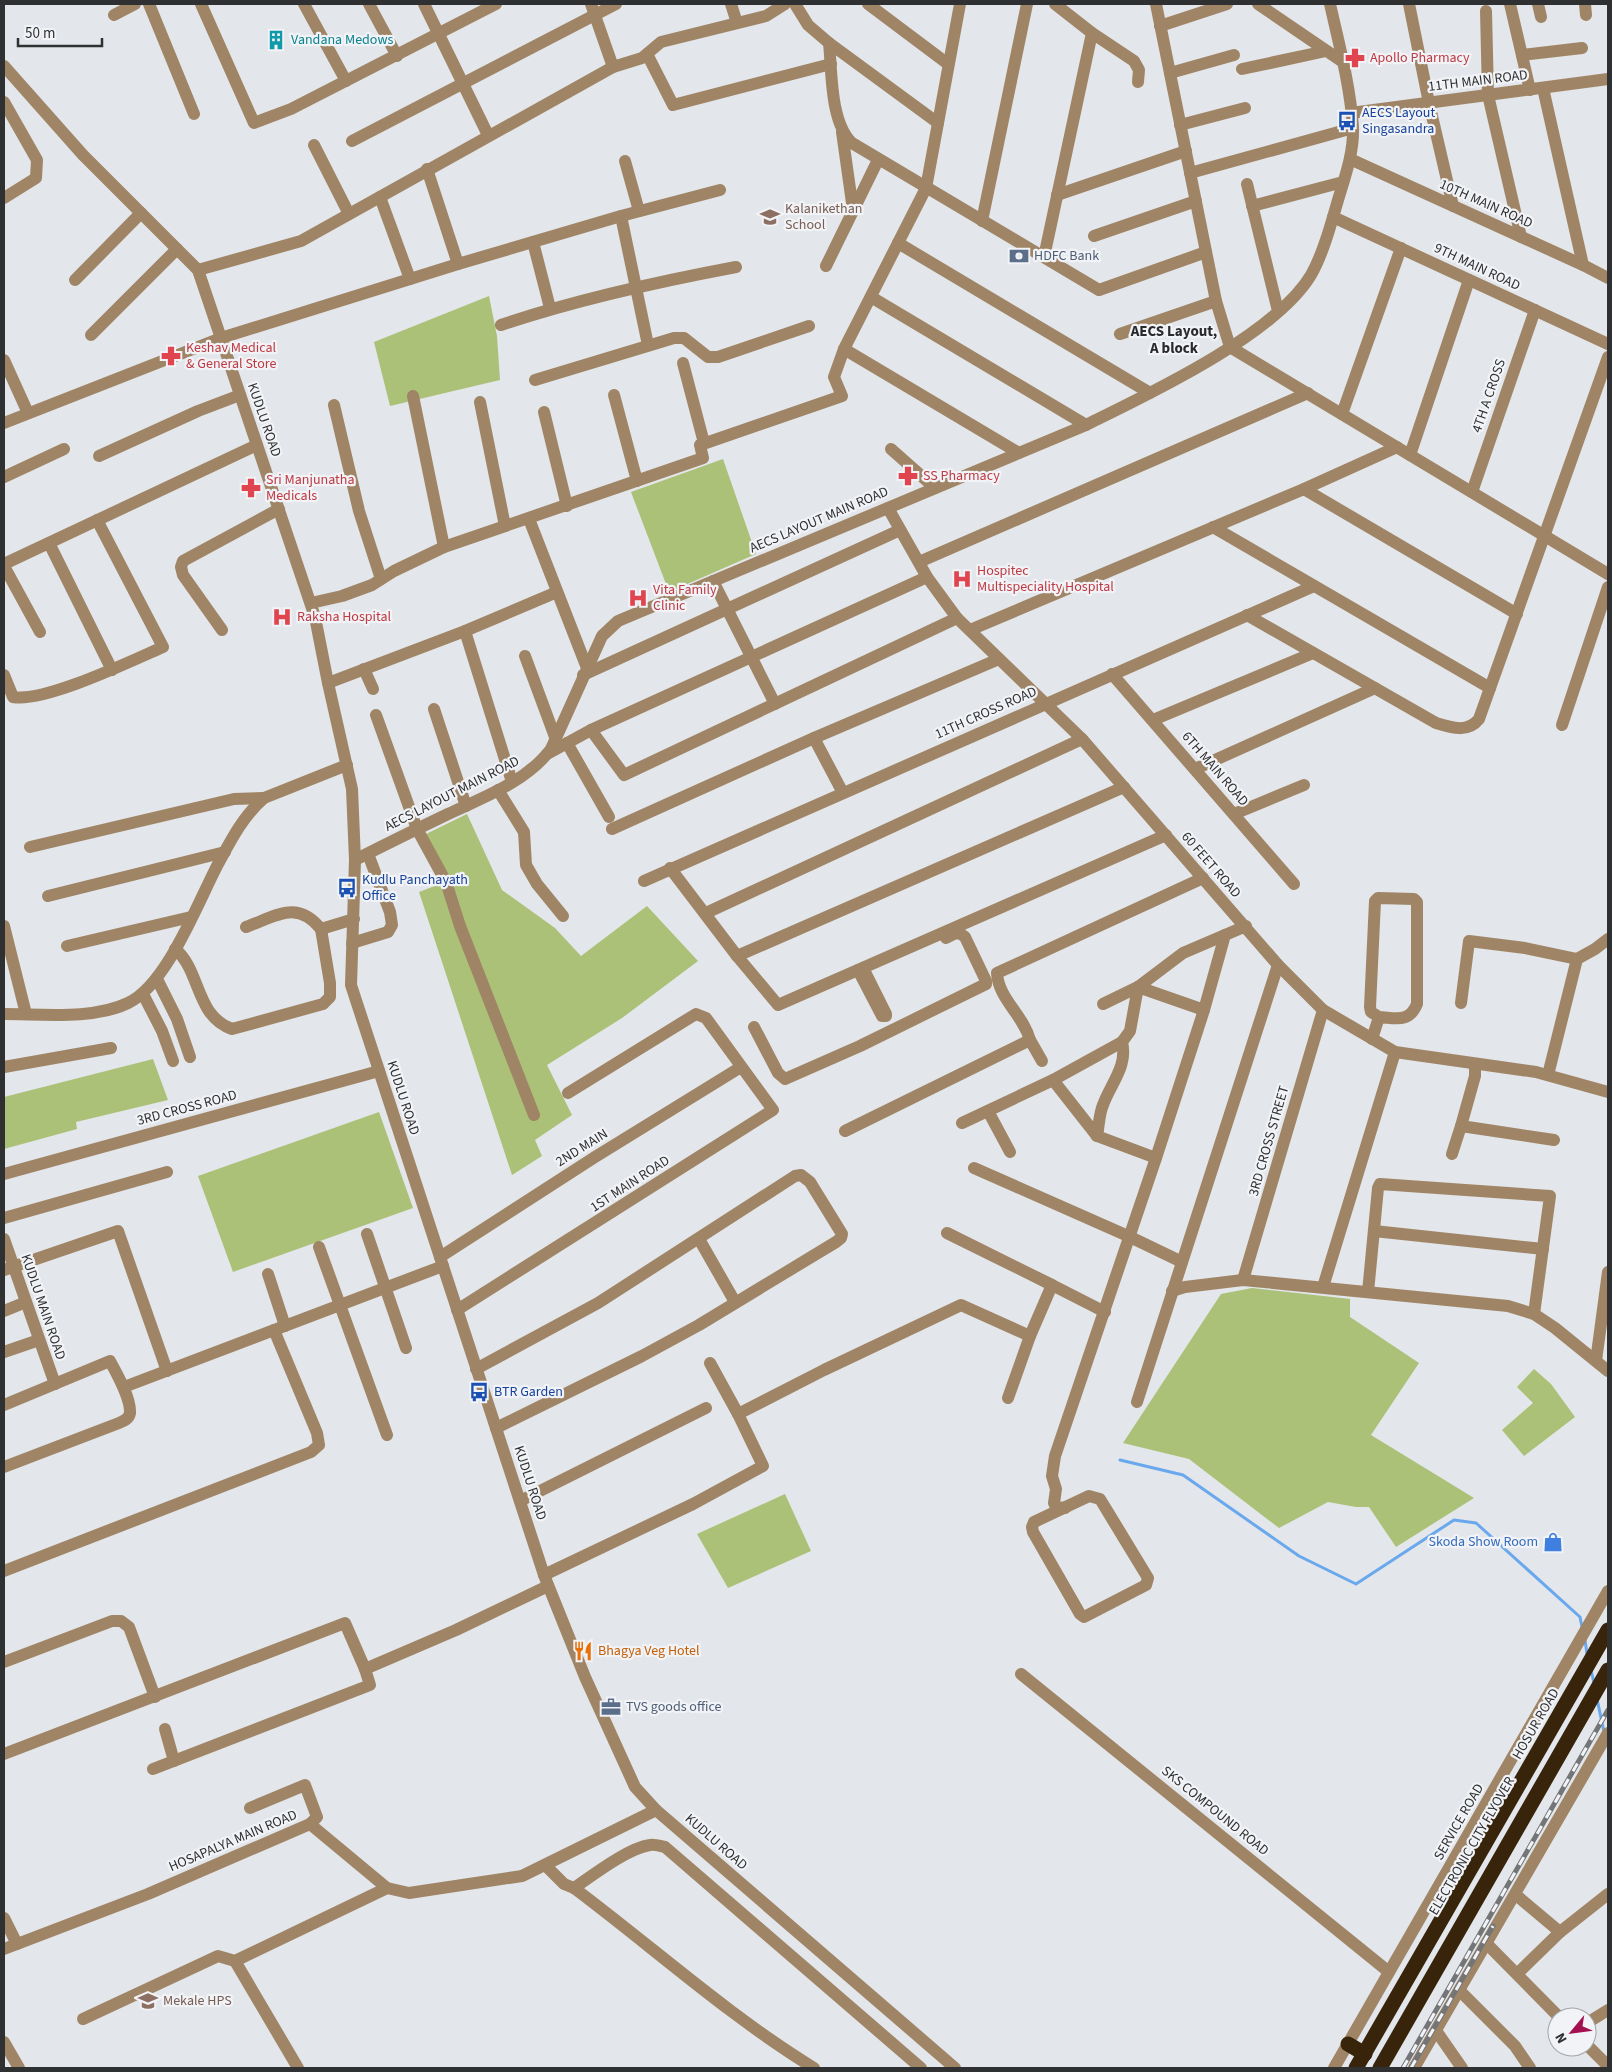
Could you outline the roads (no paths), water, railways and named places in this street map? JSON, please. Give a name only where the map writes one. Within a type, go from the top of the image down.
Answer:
[{"type":"highway","name":"HOSUR ROAD","points":[[1356,2068],[1364,2061],[1608,1630]]},
{"type":"highway","name":"ELECTRONIC CITY FLYOVER","points":[[1364,2061],[1608,1641]]},
{"type":"highway","points":[[1380,2068],[1608,1670]]},
{"type":"highway","points":[[1388,2068],[1608,1686]]},
{"type":"highway","points":[[1348,2044],[1364,2061]]},
{"type":"street","points":[[114,15],[134,4]]},
{"type":"street","points":[[149,4],[194,114]]},
{"type":"street","points":[[200,4],[254,123],[291,108],[397,56],[496,4]]},
{"type":"street","points":[[304,4],[346,81]]},
{"type":"street","points":[[369,4],[397,56]]},
{"type":"street","points":[[424,4],[488,136]]},
{"type":"street","points":[[352,141],[462,84],[593,10],[616,4]]},
{"type":"street","points":[[731,4],[737,23]]},
{"type":"street","points":[[198,270],[301,241],[427,169],[613,68],[642,58],[661,42],[766,16],[785,4]]},
{"type":"street","points":[[794,4],[808,25],[829,43],[938,123]]},
{"type":"street","points":[[868,4],[948,64]]},
{"type":"street","points":[[311,603],[342,596],[372,585],[444,547],[703,458],[700,445],[704,443],[842,396],[834,377],[844,349],[926,188],[960,4]]},
{"type":"street","points":[[982,221],[1027,4]]},
{"type":"street","points":[[1055,4],[1134,60],[1139,70],[1138,82]]},
{"type":"street","points":[[1156,4],[1216,301],[1230,347],[1608,574]]},
{"type":"street","points":[[1160,26],[1227,4]]},
{"type":"street","points":[[1258,4],[1343,62]]},
{"type":"street","name":"AECS LAYOUT MAIN ROAD","points":[[355,860],[498,790],[532,769],[561,740],[585,671],[602,636],[618,621],[1086,425],[1150,393],[1230,347],[1278,311],[1295,295],[1311,274],[1333,217],[1350,159],[1353,128],[1343,62],[1330,4]]},
{"type":"street","points":[[1409,4],[1429,103],[1453,206]]},
{"type":"street","points":[[1510,4],[1530,90]]},
{"type":"street","points":[[1538,4],[1541,17]]},
{"type":"street","points":[[593,10],[613,68]]},
{"type":"street","points":[[1486,12],[1488,95],[1521,237]]},
{"type":"street","points":[[1044,257],[1092,32]]},
{"type":"street","points":[[829,43],[837,115],[842,130],[854,210]]},
{"type":"street","points":[[1522,55],[1582,48]]},
{"type":"street","points":[[1242,69],[1326,50]]},
{"type":"street","points":[[647,54],[673,105],[832,64]]},
{"type":"street","points":[[1170,73],[1234,55]]},
{"type":"street","name":"KUDLU ROAD","points":[[4,66],[83,155],[198,270],[316,617],[328,683],[352,789],[355,860],[351,985],[546,1581],[585,1677],[635,1787],[656,1810],[955,2068]]},
{"type":"street","name":"11TH MAIN ROAD","points":[[1351,113],[1608,79]]},
{"type":"street","points":[[1543,88],[1583,265]]},
{"type":"street","points":[[4,102],[37,160],[38,166],[36,178],[4,198]]},
{"type":"street","points":[[1180,125],[1244,108]]},
{"type":"street","points":[[1190,174],[1353,128]]},
{"type":"street","points":[[842,130],[857,147],[1099,290],[1206,252]]},
{"type":"street","points":[[314,145],[349,214]]},
{"type":"street","points":[[1057,195],[1186,151]]},
{"type":"street","name":"10TH MAIN ROAD","points":[[1350,159],[1608,278]]},
{"type":"street","points":[[826,266],[878,160]]},
{"type":"street","points":[[625,161],[639,212]]},
{"type":"street","points":[[427,169],[458,264]]},
{"type":"street","points":[[1252,206],[1343,182]]},
{"type":"street","points":[[1247,184],[1278,311]]},
{"type":"street","points":[[4,423],[221,338],[458,264],[621,216],[720,190]]},
{"type":"street","points":[[380,197],[410,279]]},
{"type":"street","points":[[1094,236],[1196,201]]},
{"type":"street","points":[[75,280],[141,213]]},
{"type":"street","points":[[621,216],[648,346]]},
{"type":"street","name":"9TH MAIN ROAD","points":[[1333,217],[1608,344]]},
{"type":"street","points":[[533,242],[550,308]]},
{"type":"street","points":[[898,243],[1150,393]]},
{"type":"street","points":[[1342,414],[1401,248]]},
{"type":"street","points":[[91,335],[177,249]]},
{"type":"street","points":[[501,326],[550,308],[636,286],[736,267]]},
{"type":"street","points":[[1410,455],[1470,280]]},
{"type":"street","points":[[871,297],[1086,425]]},
{"type":"street","points":[[1120,334],[1216,301]]},
{"type":"street","name":"4TH A CROSS","points":[[1472,492],[1535,310]]},
{"type":"street","points":[[535,380],[674,338],[684,338],[708,357],[718,357],[809,326]]},
{"type":"street","points":[[844,349],[1019,453]]},
{"type":"street","points":[[1247,615],[1436,723],[1462,728],[1474,725],[1479,719],[1608,357]]},
{"type":"street","points":[[4,360],[28,413]]},
{"type":"street","points":[[683,363],[704,443]]},
{"type":"street","points":[[919,562],[1308,393]]},
{"type":"street","points":[[99,456],[198,411],[240,395]]},
{"type":"street","points":[[413,396],[444,547]]},
{"type":"street","points":[[614,396],[637,481]]},
{"type":"street","points":[[480,402],[505,526]]},
{"type":"street","points":[[334,405],[359,511],[381,579]]},
{"type":"street","points":[[544,412],[567,506]]},
{"type":"street","points":[[40,632],[4,565],[257,445]]},
{"type":"street","points":[[970,630],[1304,489],[1397,447]]},
{"type":"street","points":[[4,477],[64,449]]},
{"type":"street","points":[[891,449],[935,488]]},
{"type":"street","points":[[1304,489],[1517,614]]},
{"type":"street","name":"60 FEET ROAD","points":[[888,508],[927,577],[957,618],[1082,739],[1278,965],[1323,1010],[1395,1052],[1548,1075],[1608,1092]]},
{"type":"street","points":[[222,630],[184,575],[181,567],[183,561],[279,509]]},
{"type":"street","points":[[529,519],[558,592],[585,671],[900,530]]},
{"type":"street","points":[[4,675],[12,697],[39,696],[112,670],[163,647],[96,520]]},
{"type":"street","points":[[1213,527],[1490,688]]},
{"type":"street","points":[[49,543],[112,670]]},
{"type":"street","points":[[561,740],[591,730],[927,577]]},
{"type":"street","points":[[713,581],[775,704]]},
{"type":"street","name":"11TH CROSS ROAD","points":[[644,881],[1314,586]]},
{"type":"street","points":[[1562,725],[1608,587]]},
{"type":"street","points":[[328,683],[465,631],[558,592]]},
{"type":"street","points":[[591,730],[624,775],[957,618]]},
{"type":"street","points":[[465,631],[512,782]]},
{"type":"street","points":[[1153,720],[1313,653]]},
{"type":"street","points":[[525,656],[561,740],[610,823],[999,659]]},
{"type":"street","points":[[364,669],[373,690]]},
{"type":"street","name":"6TH MAIN ROAD","points":[[1112,674],[1294,884]]},
{"type":"street","points":[[1195,769],[1375,688]]},
{"type":"street","points":[[434,709],[466,806]]},
{"type":"street","points":[[376,715],[417,829],[446,882],[460,926],[534,1115]]},
{"type":"street","points":[[814,738],[843,792]]},
{"type":"street","points":[[706,913],[1082,739]]},
{"type":"street","points":[[30,847],[234,799],[264,798],[347,765]]},
{"type":"street","points":[[1234,814],[1304,785]]},
{"type":"street","points":[[737,956],[1124,787]]},
{"type":"street","points":[[498,790],[524,832],[526,866],[537,884],[563,916]]},
{"type":"street","points":[[4,1014],[95,1013],[129,1003],[143,994],[157,978],[174,949],[225,852],[246,818],[264,798]]},
{"type":"street","points":[[864,973],[1166,835]]},
{"type":"street","points":[[48,896],[225,852]]},
{"type":"street","points":[[352,942],[388,932],[392,925],[390,912],[368,854]]},
{"type":"street","points":[[670,868],[737,956],[778,1005],[864,973],[956,933],[965,937],[986,981],[986,984],[895,1029],[785,1079],[778,1073],[754,1027]]},
{"type":"street","points":[[1042,1061],[1030,1040],[1027,1030],[998,983],[997,973],[1203,878]]},
{"type":"street","points":[[1378,898],[1414,899],[1417,902],[1417,1004],[1413,1013],[1407,1017],[1399,1019],[1379,1017],[1371,1012],[1370,1007],[1376,901],[1378,898]]},
{"type":"street","points":[[174,949],[185,957],[208,1010],[223,1026],[232,1029],[323,1004],[330,997],[330,984],[321,929],[312,918],[304,913],[293,911],[246,926]]},
{"type":"street","points":[[67,946],[191,917]]},
{"type":"street","points":[[321,929],[354,919]]},
{"type":"street","points":[[4,926],[26,1014]]},
{"type":"street","points":[[1103,1004],[1138,987],[1183,954],[1246,926]]},
{"type":"street","points":[[1065,1508],[1089,1496],[1100,1499],[1145,1572],[1148,1578],[1146,1585],[1084,1617],[1080,1614],[1033,1532],[1032,1526],[1034,1522],[1065,1508],[1068,1500],[1067,1496],[1056,1489],[1052,1476],[1055,1456],[1156,1158],[1204,1010],[1225,935]]},
{"type":"street","points":[[1462,1003],[1469,941],[1525,948],[1578,959],[1595,949],[1608,938]]},
{"type":"street","points":[[1548,1075],[1578,959]]},
{"type":"street","points":[[1137,1402],[1278,965]]},
{"type":"street","points":[[864,973],[895,1029]]},
{"type":"street","points":[[157,978],[177,1019],[190,1057]]},
{"type":"street","points":[[1138,987],[1204,1010]]},
{"type":"street","points":[[962,1123],[1053,1080],[1122,1042],[1130,1031],[1138,987]]},
{"type":"street","points":[[143,994],[162,1031],[173,1061]]},
{"type":"street","name":"3RD CROSS STREET","points":[[1243,1280],[1323,1010]]},
{"type":"street","points":[[568,1094],[696,1014],[706,1018],[741,1067]]},
{"type":"street","points":[[1372,1038],[1379,1017]]},
{"type":"street","points":[[846,1131],[1030,1040]]},
{"type":"street","points":[[1098,1136],[1102,1106],[1121,1068],[1124,1050],[1122,1042]]},
{"type":"street","points":[[4,1068],[110,1048]]},
{"type":"street","points":[[1323,1287],[1395,1052]]},
{"type":"street","points":[[1452,1154],[1475,1076],[1475,1064]]},
{"type":"street","name":"2ND MAIN","points":[[124,1387],[385,1288],[441,1261],[595,1157],[741,1067]]},
{"type":"street","name":"1ST MAIN ROAD","points":[[457,1310],[773,1110],[741,1067]]},
{"type":"street","name":"3RD CROSS ROAD","points":[[4,1174],[379,1071]]},
{"type":"street","points":[[1053,1080],[1098,1136],[1156,1158]]},
{"type":"street","points":[[988,1111],[1010,1152]]},
{"type":"street","points":[[1461,1126],[1554,1140]]},
{"type":"street","points":[[974,1168],[1182,1262]]},
{"type":"street","points":[[4,1218],[167,1172]]},
{"type":"street","points":[[476,1369],[598,1303],[795,1176],[801,1176],[810,1182],[842,1234],[841,1238],[836,1242],[735,1302],[699,1326],[496,1428]]},
{"type":"street","points":[[1368,1292],[1378,1188],[1380,1184],[1550,1196],[1534,1314]]},
{"type":"street","points":[[9,1268],[118,1231],[167,1371]]},
{"type":"street","points":[[1374,1231],[1543,1249]]},
{"type":"street","points":[[947,1233],[1105,1312]]},
{"type":"street","points":[[367,1234],[406,1348]]},
{"type":"street","name":"KUDLU MAIN ROAD","points":[[4,1239],[9,1268],[26,1302],[55,1384]]},
{"type":"street","points":[[699,1239],[735,1302]]},
{"type":"street","points":[[319,1246],[387,1435]]},
{"type":"street","points":[[1596,1361],[1608,1272]]},
{"type":"street","points":[[4,1571],[311,1452],[318,1444],[317,1433],[279,1328],[268,1274]]},
{"type":"street","points":[[1172,1291],[1185,1287],[1243,1280],[1508,1306],[1534,1314],[1555,1328],[1608,1371]]},
{"type":"street","points":[[1008,1398],[1030,1336],[1052,1285]]},
{"type":"street","points":[[4,1311],[26,1302]]},
{"type":"street","points":[[738,1414],[824,1370],[961,1305],[1030,1336]]},
{"type":"street","points":[[4,1352],[39,1340]]},
{"type":"street","points":[[4,1405],[110,1361],[124,1387],[130,1414],[127,1420],[4,1467]]},
{"type":"street","points":[[365,1668],[456,1630],[763,1466],[738,1414],[710,1363]]},
{"type":"street","points":[[520,1501],[706,1408]]},
{"type":"street","name":"SERVICE ROAD","points":[[1334,2068],[1608,1591]]},
{"type":"street","points":[[4,1662],[112,1621],[121,1621],[129,1627],[155,1697]]},
{"type":"street","points":[[4,1754],[345,1623],[365,1668],[370,1685],[153,1770]]},
{"type":"street","name":"SKS COMPOUND ROAD","points":[[1022,1674],[1389,1972]]},
{"type":"street","points":[[164,1729],[174,1761]]},
{"type":"street","points":[[1414,2068],[1437,2032],[1605,1738]]},
{"type":"street","points":[[250,1808],[305,1785],[317,1817],[310,1824]]},
{"type":"street","name":"HOSAPALYA MAIN ROAD","points":[[4,1949],[148,1894],[310,1824],[387,1888],[413,1893],[522,1876],[656,1810]]},
{"type":"street","points":[[574,1888],[610,1864],[643,1846],[653,1844],[665,1847],[921,2068]]},
{"type":"street","points":[[545,1865],[564,1884],[574,1888],[627,1928],[665,1961],[784,2050],[814,2068]]},
{"type":"street","points":[[83,2019],[218,1956],[236,1961],[387,1888]]},
{"type":"street","points":[[1517,1974],[1560,1932],[1608,1894]]},
{"type":"street","points":[[1516,1895],[1560,1932]]},
{"type":"street","points":[[4,1918],[16,1944]]},
{"type":"street","points":[[1487,1944],[1549,2007]]},
{"type":"street","points":[[236,1961],[298,2068]]},
{"type":"street","points":[[1460,1991],[1514,2046],[1530,2068]]},
{"type":"street","points":[[1597,2017],[1608,2010]]},
{"type":"street","points":[[1437,2032],[1462,2068]]},
{"type":"street","points":[[4,2042],[19,2068]]},
{"type":"street","points":[[1597,2055],[1608,2066]]},
{"type":"waterway","points":[[1120,1460],[1183,1475],[1299,1556],[1356,1584],[1454,1520],[1476,1523],[1580,1617],[1582,1627]]},
{"type":"waterway","points":[[1585,1640],[1587,1654]]},
{"type":"waterway","points":[[1591,1670],[1594,1683]]},
{"type":"waterway","points":[[1597,1699],[1604,1732]]},
{"type":"railway","points":[[1403,2068],[1608,1710]]},
{"type":"railway","points":[[1411,2068],[1493,1926]]},
{"type":"place","name":"Vandana Medows","points":[[276,40]]},
{"type":"place","name":"Apollo Pharmacy","points":[[1355,58]]},
{"type":"place","name":"AECS Layout Singasandra","points":[[1347,121]]},
{"type":"place","name":"Kalanikethan School","points":[[770,217]]},
{"type":"place","name":"HDFC Bank","points":[[1019,256]]},
{"type":"place","name":"Keshav Medical & General Store","points":[[171,356]]},
{"type":"place","name":"SS Pharmacy","points":[[908,476]]},
{"type":"place","name":"Sri Manjunatha Medicals","points":[[251,488]]},
{"type":"place","name":"Hospitec Multispeciality Hospital","points":[[962,579]]},
{"type":"place","name":"Vita Family Clinic","points":[[638,598]]},
{"type":"place","name":"Raksha Hospital","points":[[282,617]]},
{"type":"place","name":"Kudlu Panchayath Office","points":[[347,888]]},
{"type":"place","name":"BTR Garden","points":[[479,1392]]},
{"type":"place","name":"Skoda Show Room","points":[[1553,1542]]},
{"type":"place","name":"Bhagya Veg Hotel","points":[[583,1651]]},
{"type":"place","name":"TVS goods office","points":[[611,1707]]},
{"type":"place","name":"Mekale HPS","points":[[148,2001]]},
{"type":"district","name":"AECS Layout, A block","points":[[1174,340]]}]
